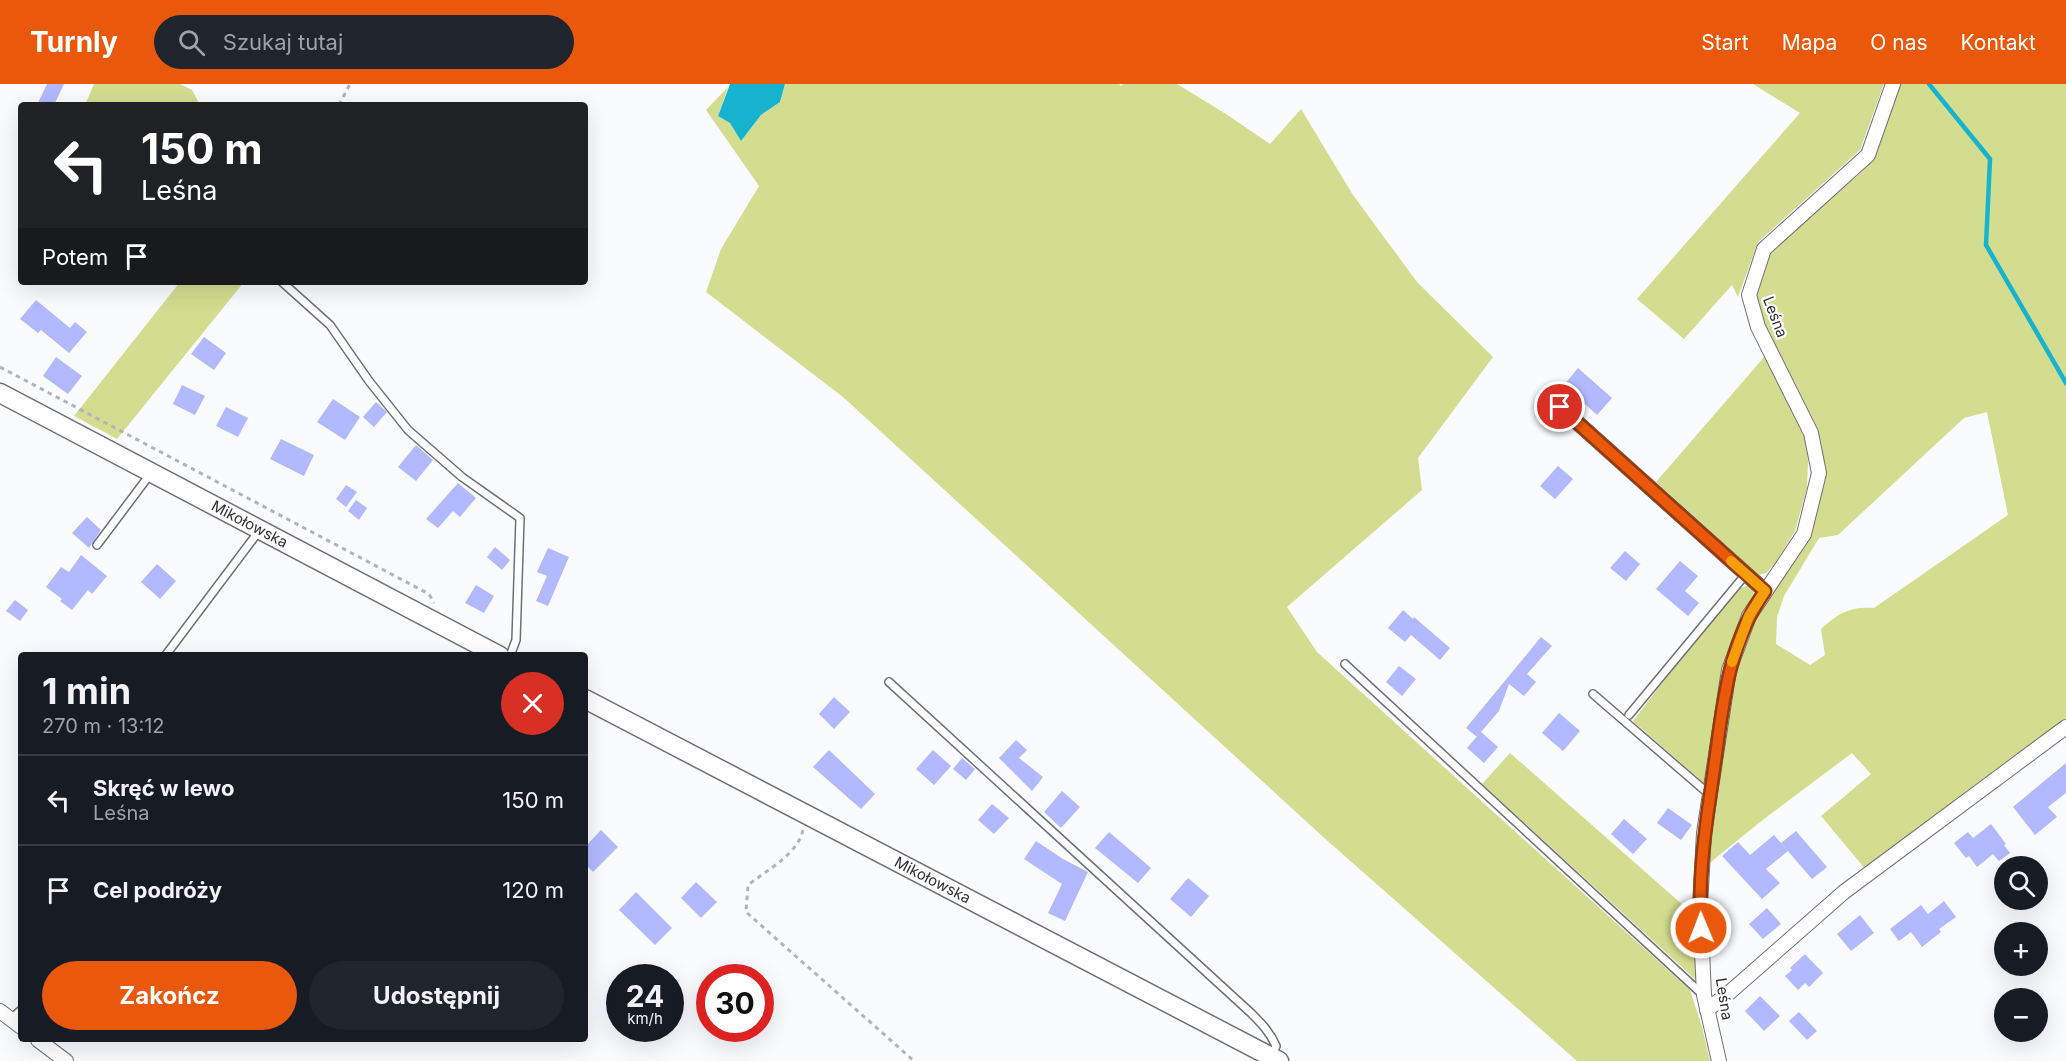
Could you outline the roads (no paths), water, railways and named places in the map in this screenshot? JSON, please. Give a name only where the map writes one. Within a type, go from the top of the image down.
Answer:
[{"type":"main road","name":"Mikołowska","points":[[0,393],[492,652]]},
{"type":"main road","name":"Mikołowska","points":[[588,701],[1275,1059]]},
{"type":"street","name":"Leśna","points":[[1719,1061],[1704,995],[1700,906],[1704,833],[1729,670],[1749,616],[1804,534],[1819,472],[1811,433],[1758,327],[1749,296],[1764,249],[1868,155],[1893,84]]},
{"type":"street","points":[[1560,407],[1765,591]]},
{"type":"street","points":[[1707,1010],[1844,892],[2066,727]]},
{"type":"street","points":[[41,1042],[66,1061]]},
{"type":"lane","points":[[285,285],[330,325],[369,381],[408,430],[462,477],[520,518],[516,640],[512,652]]},
{"type":"lane","points":[[98,545],[151,473]]},
{"type":"lane","points":[[168,652],[261,529]]},
{"type":"lane","points":[[1629,715],[1746,574]]},
{"type":"lane","points":[[1345,664],[1704,995]]},
{"type":"lane","points":[[889,682],[1256,1019],[1269,1032],[1276,1046],[1275,1059]]},
{"type":"lane","points":[[1593,694],[1710,795]]},
{"type":"water","points":[[730,84],[785,84],[780,102],[761,115],[741,141],[730,123],[718,116]]},
{"type":"waterway","points":[[1929,84],[1990,159],[1986,245],[2066,383]]}]
